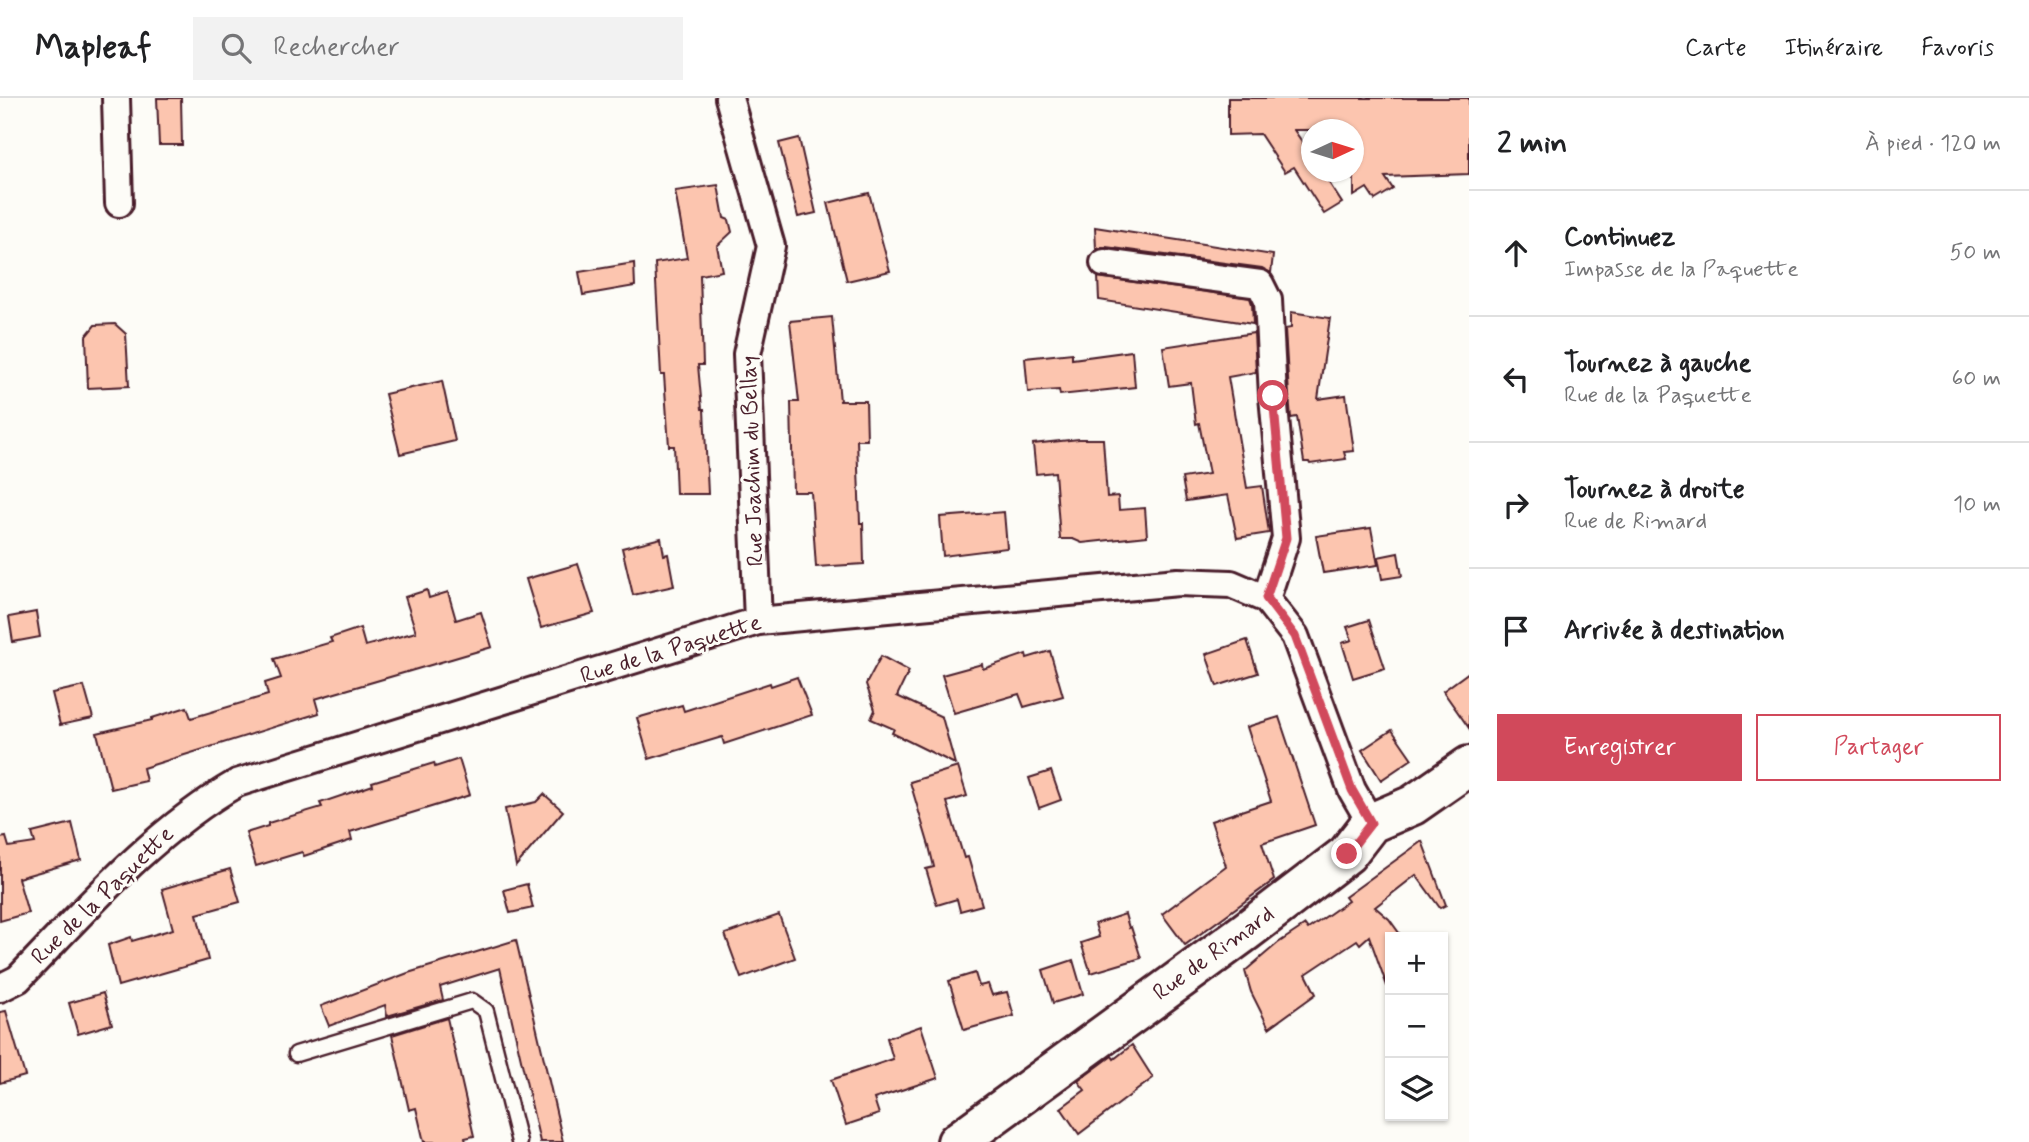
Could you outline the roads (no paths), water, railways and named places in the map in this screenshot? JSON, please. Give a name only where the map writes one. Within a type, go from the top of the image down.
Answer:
[{"type":"street","points":[[116,98],[119,203]]},
{"type":"street","name":"Rue Joachim du Bellay","points":[[729,98],[771,246],[747,354],[758,621]]},
{"type":"street","points":[[1104,263],[1260,284],[1268,300],[1273,396],[1286,538],[1266,598],[1295,636],[1352,790],[1371,823]]},
{"type":"street","name":"Rue de la Paquette","points":[[0,988],[18,979],[136,858],[205,802],[237,783],[758,621],[1178,582],[1231,584],[1266,598]]},
{"type":"street","name":"Rue de Rimard","points":[[957,1142],[1245,932],[1347,854],[1371,823],[1413,805],[1469,766]]},
{"type":"lane","points":[[296,1054],[472,1001],[486,1011],[519,1142]]}]
